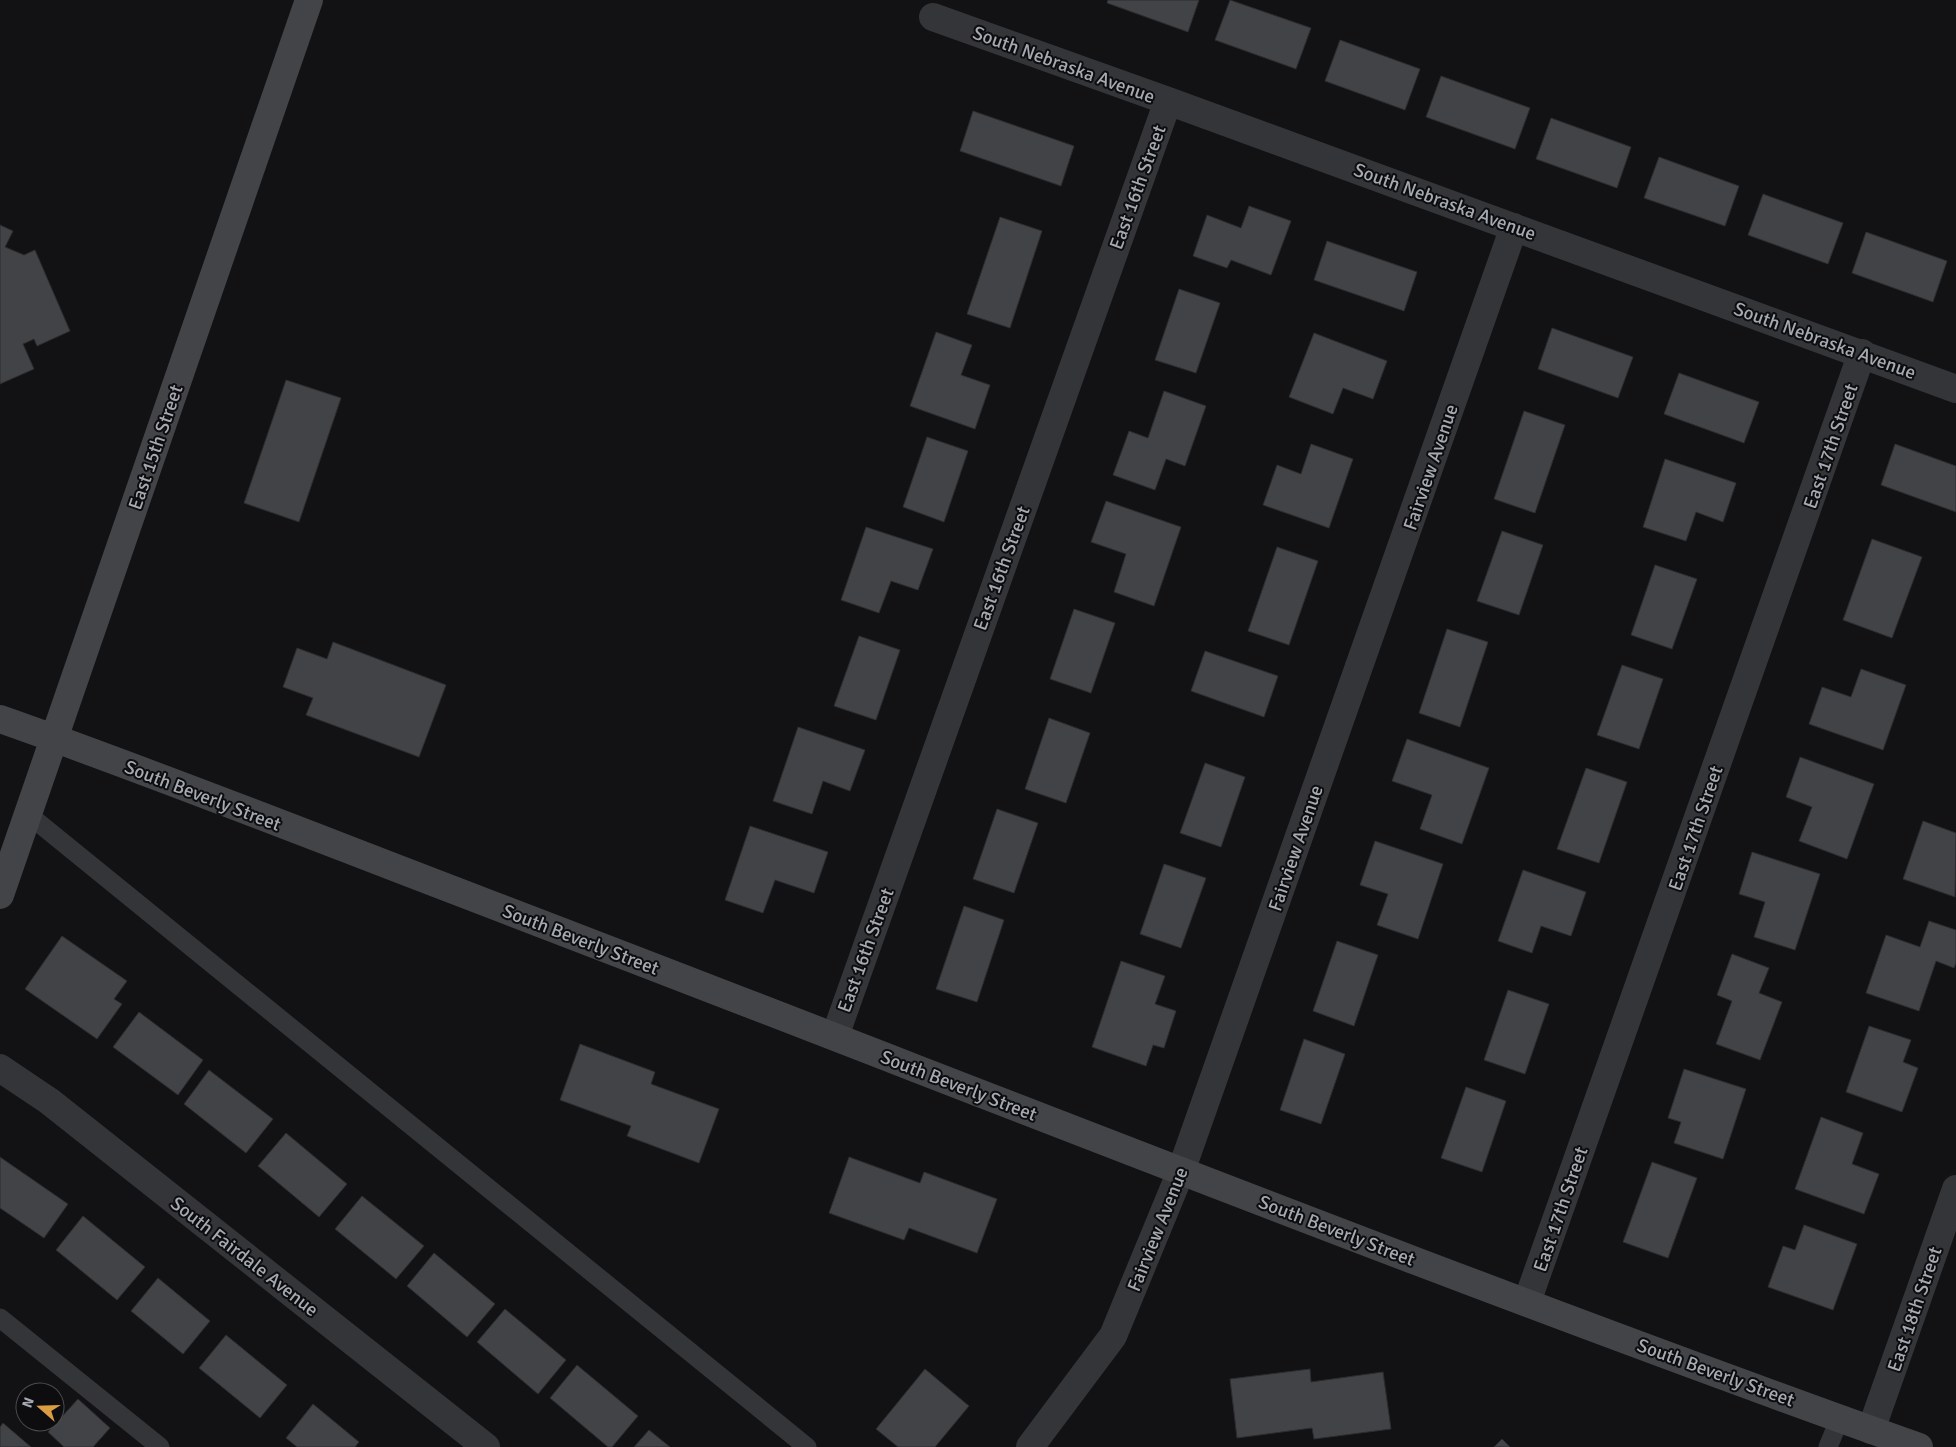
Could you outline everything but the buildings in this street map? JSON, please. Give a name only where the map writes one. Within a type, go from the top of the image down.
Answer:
[{"type":"street","name":"East 15th Street","points":[[0,894],[29,815],[309,0]]},
{"type":"street","name":"South Nebraska Avenue","points":[[932,17],[1956,388]]},
{"type":"street","name":"East 16th Street","points":[[835,1036],[1168,101]]},
{"type":"street","name":"Fairview Avenue","points":[[1030,1447],[1113,1336],[1180,1171],[1514,227]]},
{"type":"street","name":"East 17th Street","points":[[1527,1302],[1862,353]]},
{"type":"street","name":"South Beverly Street","points":[[0,719],[835,1036],[1180,1171],[1919,1447]]},
{"type":"street","name":"South Fairdale Avenue","points":[[0,1068],[49,1101],[486,1447]]},
{"type":"street","name":"East 18th Street","points":[[1871,1430],[1956,1189]]},
{"type":"lane","points":[[29,815],[807,1447]]},
{"type":"lane","points":[[0,1318],[160,1447]]},
{"type":"lane","points":[[1828,1447],[1840,1418]]}]
